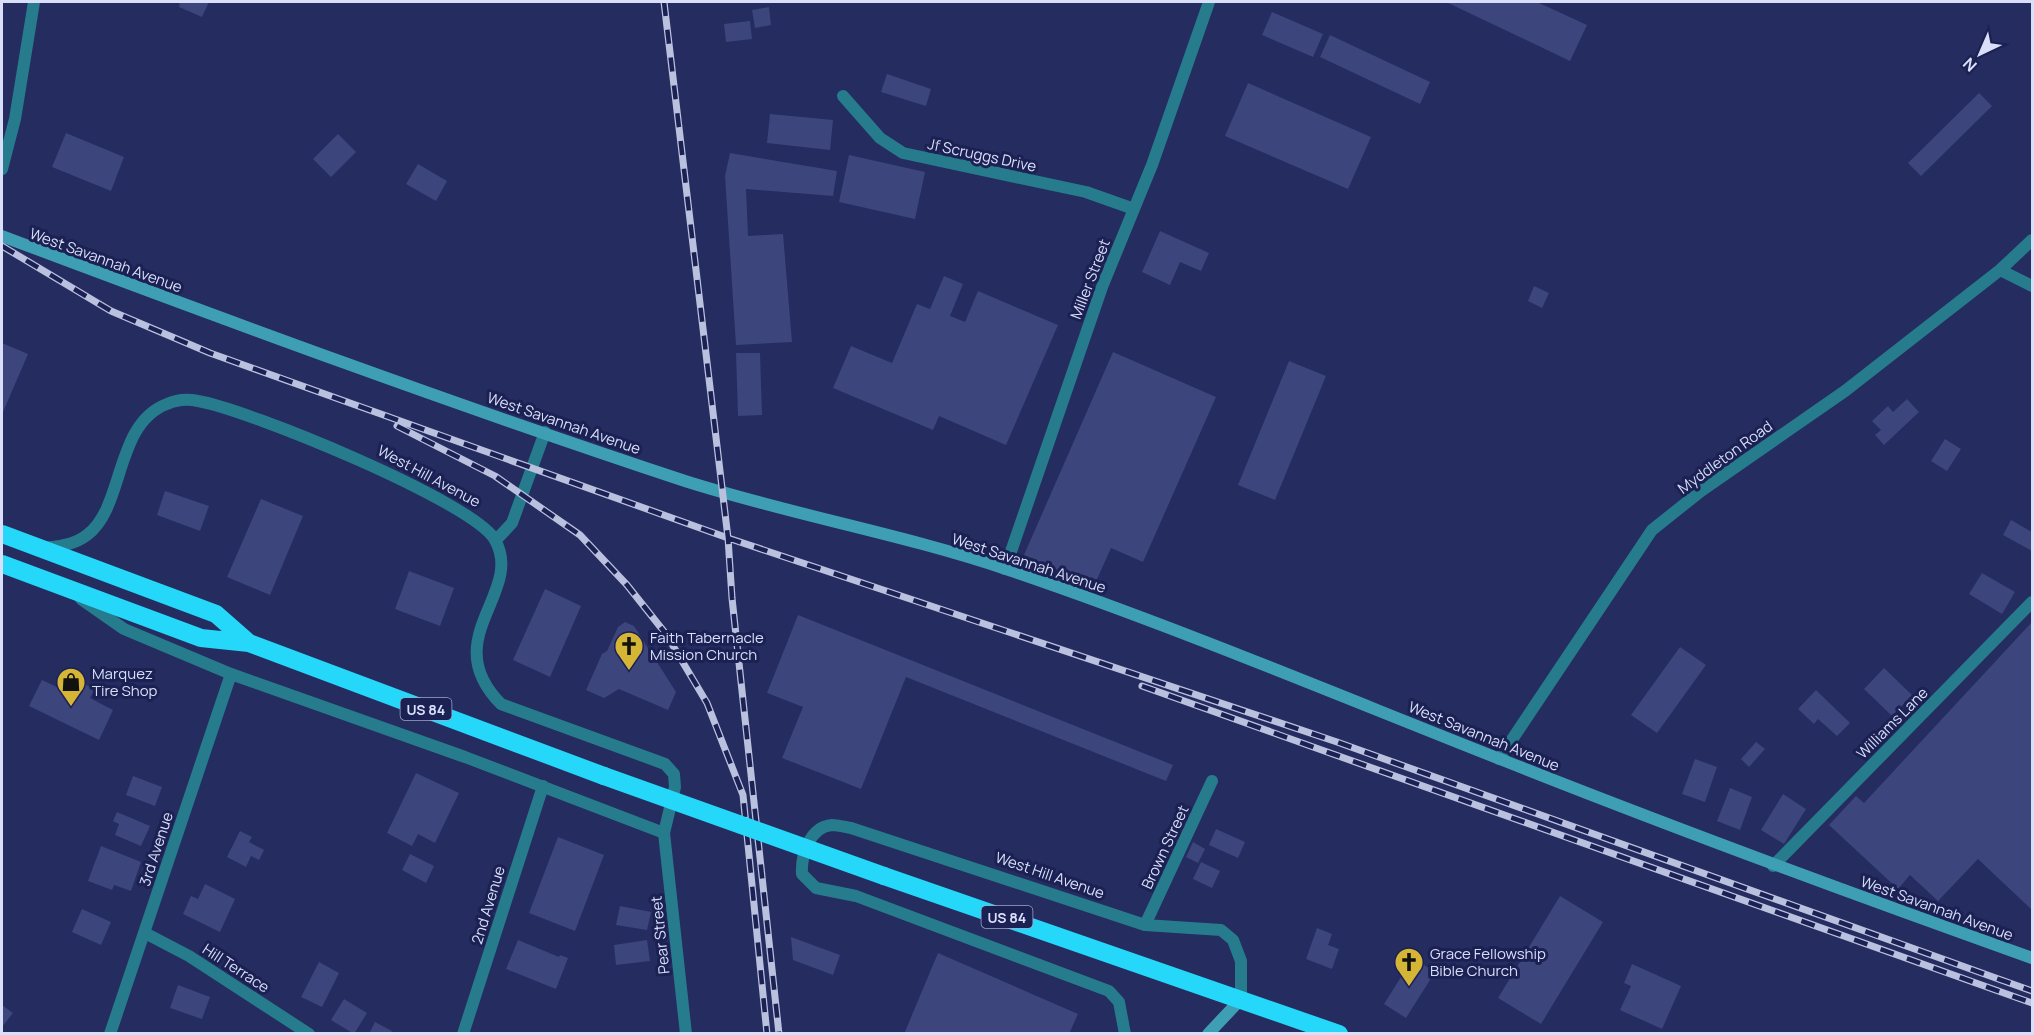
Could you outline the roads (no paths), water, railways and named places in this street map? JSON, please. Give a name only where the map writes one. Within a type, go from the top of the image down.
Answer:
[{"type":"highway","name":"West Hill Avenue","points":[[2,534],[216,614],[249,643]]},
{"type":"highway","name":"West Hill Avenue","points":[[2,564],[201,638],[249,643],[604,776],[1339,1034]]},
{"type":"street","points":[[2,169],[15,119],[34,2]]},
{"type":"street","name":"Miller Street","points":[[1005,569],[1102,287],[1134,208],[1209,2]]},
{"type":"street","name":"Jf Scruggs Drive","points":[[843,96],[880,138],[903,153],[1086,192],[1134,208]]},
{"type":"street","name":"West Savannah Avenue","points":[[2,237],[225,320],[691,483],[1005,569],[1245,656],[1499,759],[1773,866],[2032,958]]},
{"type":"street","name":"Myddleton Road","points":[[1499,759],[1652,530],[1701,491],[1845,391],[2000,270],[2032,240]]},
{"type":"street","points":[[2000,270],[2032,286]]},
{"type":"street","name":"West Hill Avenue","points":[[40,548],[67,545],[87,535],[99,522],[137,428],[150,414],[167,404],[186,400],[199,401],[243,415],[333,448],[463,512],[483,526],[496,540]]},
{"type":"street","points":[[545,432],[512,523],[496,540],[501,561],[500,569],[475,654],[478,674],[487,689],[501,704],[665,764],[674,774],[675,787],[664,833]]},
{"type":"street","name":"West Hill Avenue","points":[[66,588],[124,629],[231,674],[543,786],[664,833]]},
{"type":"street","name":"Williams Lane","points":[[1773,866],[2032,602]]},
{"type":"street","name":"3rd Avenue","points":[[110,1034],[231,674]]},
{"type":"street","name":"Brown Street","points":[[1145,925],[1212,781]]},
{"type":"street","name":"2nd Avenue","points":[[463,1034],[543,786]]},
{"type":"street","name":"West Hill Avenue","points":[[1125,1034],[1119,1002],[1109,991],[856,896],[816,888],[802,874],[801,857],[810,840],[818,831],[830,825],[851,828],[1145,925],[1221,930],[1233,940],[1241,961],[1241,999]]},
{"type":"street","name":"Pear Street","points":[[664,833],[686,1034]]},
{"type":"street","name":"Hill Terrace","points":[[145,933],[189,956],[309,1034]]},
{"type":"street","points":[[1208,1034],[1241,999]]},
{"type":"railway","points":[[664,2],[728,538],[732,598],[779,1034]]},
{"type":"railway","points":[[2,246],[111,311],[210,353],[728,538],[1337,742],[2032,991]]},
{"type":"railway","points":[[397,426],[495,476],[580,535],[627,585],[666,634],[707,703],[743,795],[767,1034]]},
{"type":"railway","points":[[1142,686],[2032,1003]]},
{"type":"place","name":"Faith Tabernacle Mission Church","points":[[629,672]]},
{"type":"place","name":"Marquez Tire Shop","points":[[71,708]]},
{"type":"place","name":"Grace Fellowship Bible Church","points":[[1409,988]]}]
